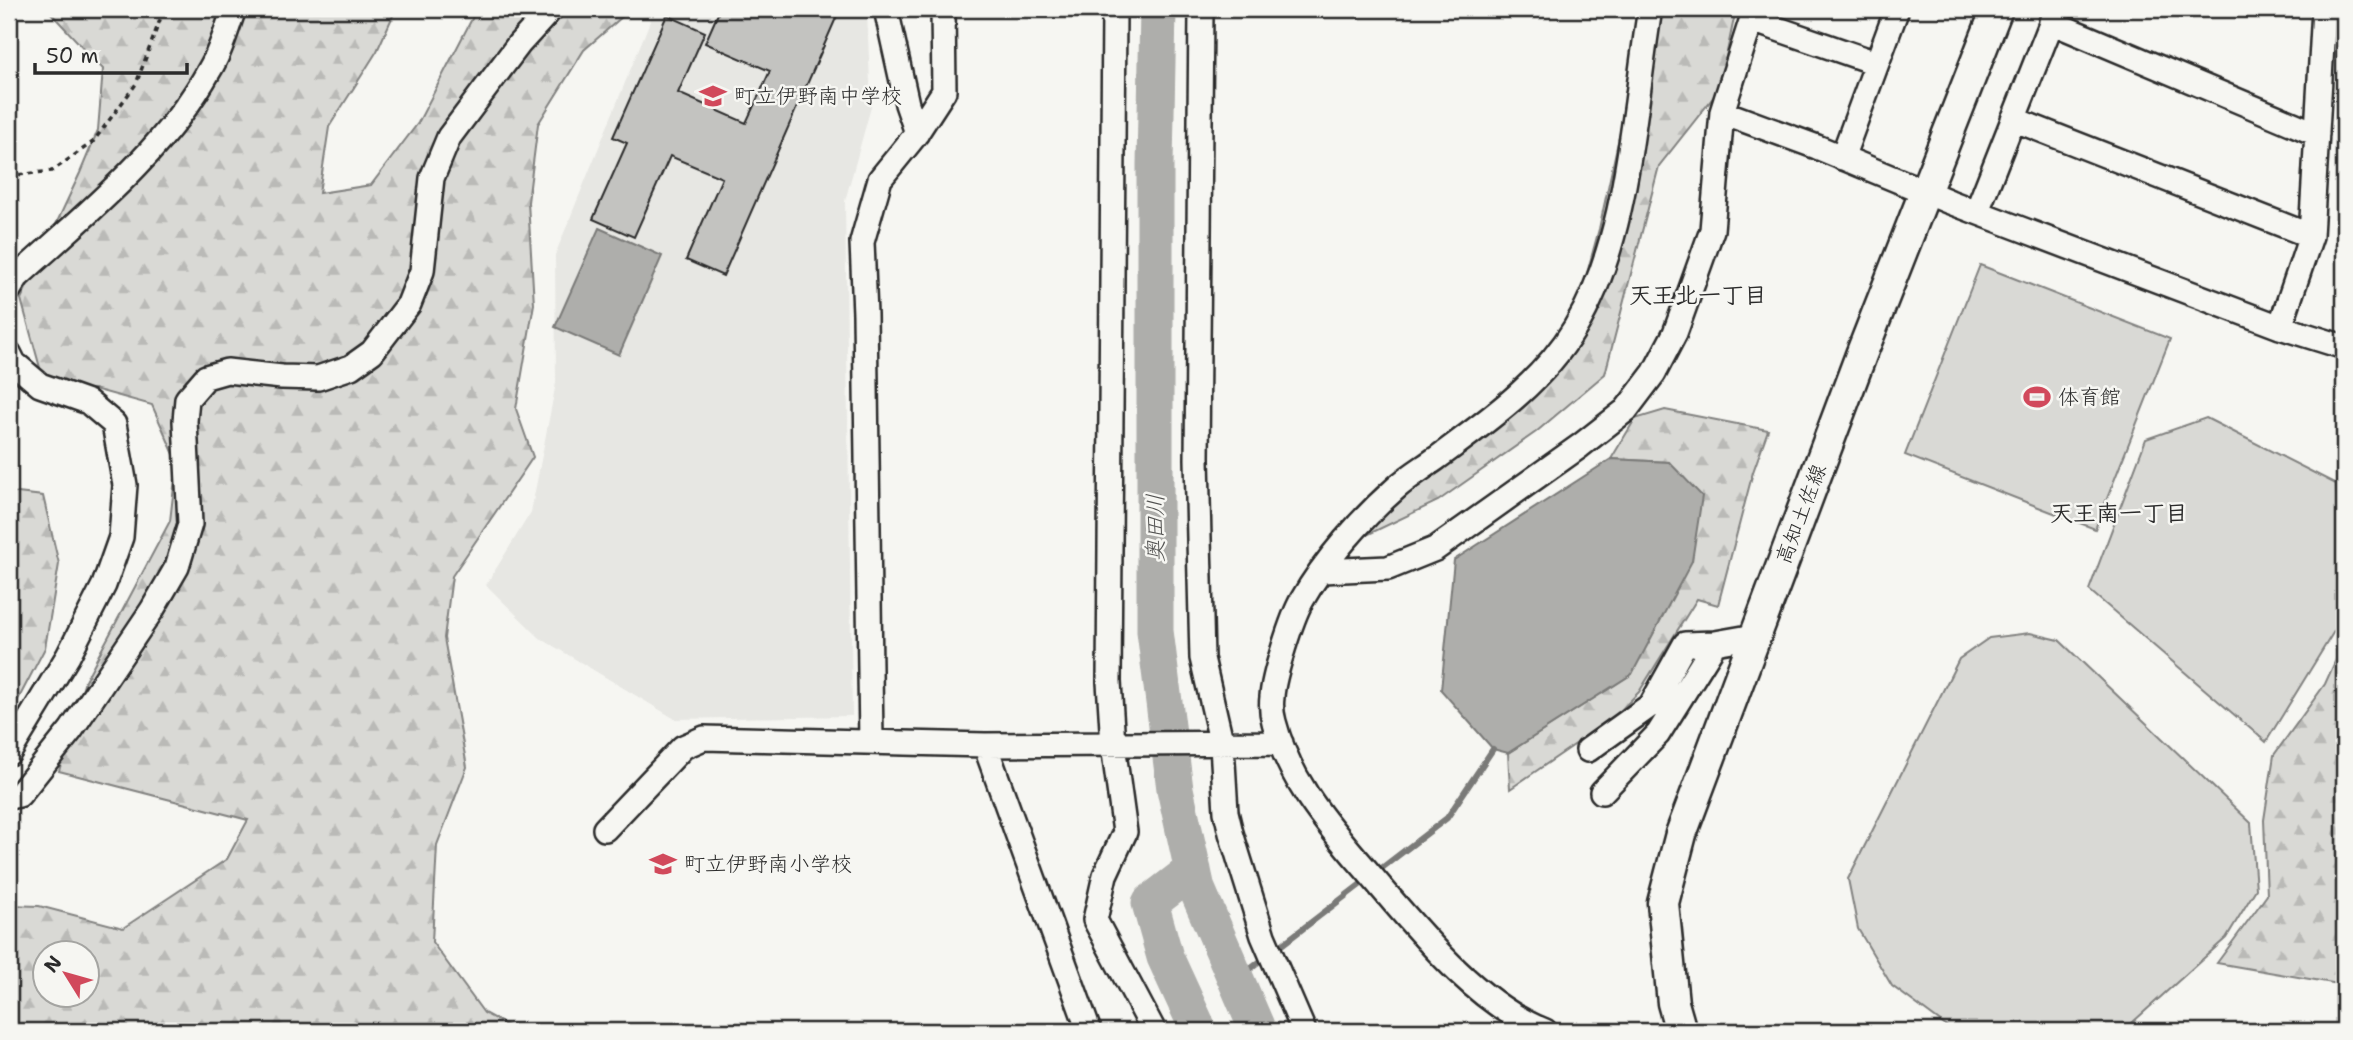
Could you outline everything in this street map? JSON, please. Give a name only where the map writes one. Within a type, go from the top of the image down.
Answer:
[{"type":"main road","name":"高知土佐線","points":[[1681,1031],[1673,1003],[1663,903],[1681,834],[1997,9]]},
{"type":"street","points":[[9,290],[17,277],[126,177],[190,102],[212,66],[234,9]]},
{"type":"street","points":[[9,797],[19,795],[71,730],[152,610],[177,567],[190,524],[185,421],[187,399],[206,377],[227,372],[318,378],[351,368],[372,352],[409,304],[422,271],[432,178],[449,137],[519,44],[551,9]]},
{"type":"street","points":[[886,9],[907,104],[917,133]]},
{"type":"street","points":[[871,743],[866,314],[862,242],[880,179],[917,133],[944,91],[943,9]]},
{"type":"street","points":[[1114,9],[1109,668],[1113,745],[1125,832],[1105,875],[1095,920],[1154,1031]]},
{"type":"street","points":[[1201,9],[1197,459],[1202,658],[1211,745],[1231,833],[1263,936],[1304,1031]]},
{"type":"street","points":[[1545,1031],[1500,1008],[1440,954],[1319,815],[1289,767],[1273,720],[1272,697],[1280,660],[1300,602],[1322,570],[1396,488],[1492,418],[1537,376],[1584,314],[1606,260],[1625,181],[1650,9]]},
{"type":"street","points":[[1842,158],[1897,9]]},
{"type":"street","points":[[2280,327],[2311,236],[2324,9]]},
{"type":"street","points":[[1322,570],[1388,568],[1435,549],[1626,410],[1654,373],[1675,332],[1712,230],[1722,112],[1754,15],[1876,64]]},
{"type":"street","points":[[1977,211],[2054,15],[2317,134]]},
{"type":"street","points":[[1722,112],[2280,327],[2344,347]]},
{"type":"street","points":[[2013,119],[2311,236]]},
{"type":"street","points":[[9,353],[14,363],[40,385],[88,402],[114,424],[125,485],[121,537],[104,585],[68,656],[9,753]]},
{"type":"street","points":[[1588,750],[1651,705],[1685,644],[1715,643],[1755,636]]},
{"type":"street","points":[[1602,792],[1658,734],[1715,643]]},
{"type":"street","points":[[605,829],[683,747],[704,738],[985,745],[1281,743]]},
{"type":"street","points":[[985,745],[1089,1031]]},
{"type":"path","points":[[9,176],[52,171],[93,142],[136,84],[164,9]]},
{"type":"shaded area","points":[[659,9],[867,11],[871,107],[845,201],[852,716],[675,719],[540,638],[486,585],[531,512],[556,383],[555,255],[653,14]]},
{"type":"shaded area","points":[[599,228],[662,256],[619,355],[555,327]]},
{"type":"shaded area","points":[[1611,459],[1669,462],[1702,496],[1692,561],[1632,674],[1508,753],[1493,749],[1441,690],[1454,560]]},
{"type":"green space","points":[[47,9],[396,9],[377,51],[329,127],[319,193],[371,185],[418,123],[477,9],[631,9],[584,50],[538,124],[528,202],[534,304],[516,409],[533,457],[452,576],[444,638],[467,767],[437,845],[432,942],[484,1013],[517,1031],[9,1031],[9,905],[39,906],[123,928],[227,859],[248,820],[59,771],[85,681],[170,521],[177,461],[152,405],[94,389],[47,393],[21,299],[98,130],[103,69]]},
{"type":"green space","points":[[1647,9],[1736,9],[1719,90],[1659,166],[1605,374],[1536,432],[1438,501],[1331,552],[1567,347],[1599,229]]},
{"type":"green space","name":"体育館","points":[[1980,265],[2170,339],[2095,529],[1905,455]]},
{"type":"green space","points":[[1665,410],[1768,430],[1753,472],[1718,605],[1697,599],[1639,692],[1612,719],[1510,789],[1508,753],[1632,674],[1669,462],[1611,459],[1635,419]]},
{"type":"green space","points":[[2206,418],[2336,484],[2344,615],[2266,742],[2089,590],[2146,439]]},
{"type":"green space","points":[[9,492],[43,496],[59,564],[45,648],[9,717]]},
{"type":"green space","points":[[2030,633],[2059,640],[2251,823],[2256,889],[2226,938],[2123,1031],[1950,1029],[1892,986],[1858,929],[1848,879],[1959,659],[1989,638]]},
{"type":"green space","points":[[2344,642],[2344,985],[2217,963],[2267,895],[2264,820],[2274,755],[2325,684]]},
{"type":"building","points":[[720,9],[840,9],[723,276],[686,260],[722,178],[670,156],[634,237],[593,219],[627,143],[613,137],[667,15],[705,32],[678,93],[746,123],[770,71],[705,43]]},
{"type":"waterway","name":"奥田川","points":[[1158,9],[1155,165],[1155,631],[1175,789],[1197,889],[1258,1031]]},
{"type":"waterway","points":[[1275,950],[1447,818],[1493,749]]},
{"type":"waterway","points":[[1193,870],[1150,903],[1165,957],[1199,1031]]},
{"type":"waterway","points":[[1236,980],[1266,957]]},
{"type":"place","name":"町立伊野南中学校","points":[[713,96]]},
{"type":"place","name":"体育館","points":[[2037,397]]},
{"type":"place","name":"町立伊野南小学校","points":[[663,864]]},
{"type":"district","name":"天王北一丁目","points":[[1698,295]]},
{"type":"district","name":"天王南一丁目","points":[[2119,513]]}]
